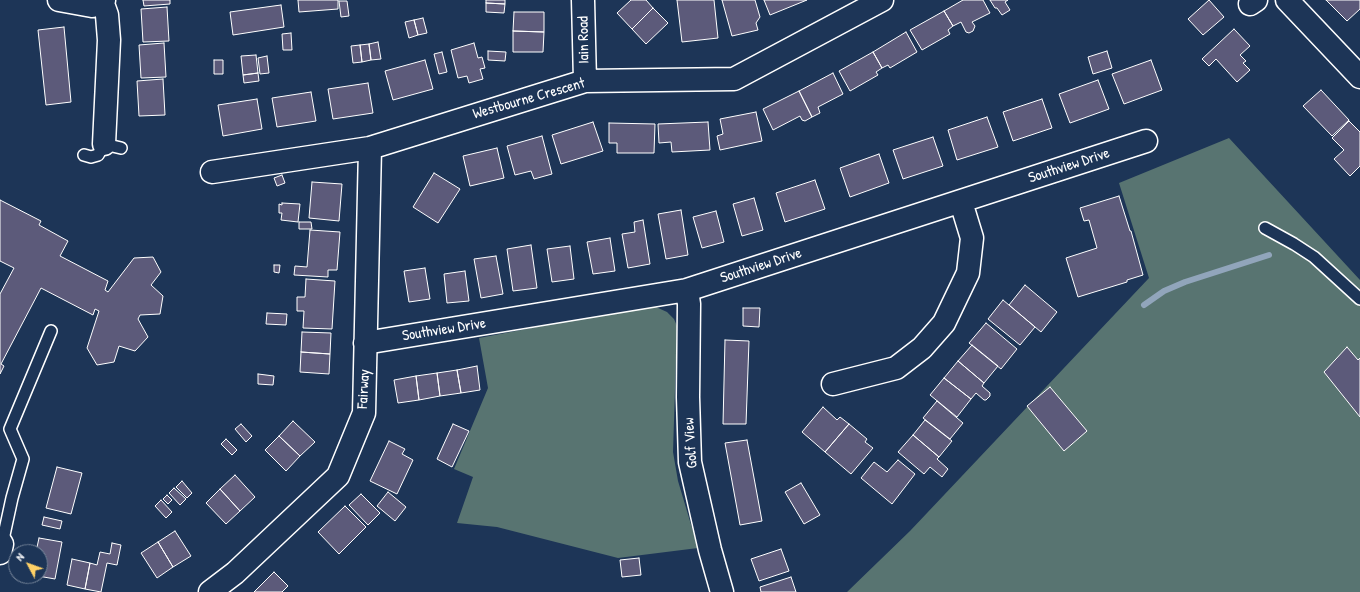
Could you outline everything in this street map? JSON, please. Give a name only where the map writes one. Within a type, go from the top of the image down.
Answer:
[{"type":"street","points":[[59,0],[92,6],[103,1],[107,15],[109,40],[112,146]]},
{"type":"street","name":"Iain Road","points":[[583,0],[585,81]]},
{"type":"street","name":"Westbourne Crescent","points":[[212,172],[370,148],[585,81],[734,79],[882,0]]},
{"type":"street","points":[[1287,0],[1357,68]]},
{"type":"street","name":"Southview Drive","points":[[365,343],[687,290],[1146,142]]},
{"type":"street","name":"Fairway","points":[[210,592],[235,573],[338,476],[364,413],[370,148]]},
{"type":"street","points":[[834,384],[896,368],[922,348],[944,323],[968,273],[972,238],[961,202]]},
{"type":"street","name":"Golf View","points":[[687,290],[690,304],[688,397],[690,462],[710,550],[722,592]]},
{"type":"lane","points":[[84,155],[91,157],[98,155],[112,146]]},
{"type":"lane","points":[[1265,228],[1314,257],[1360,299]]},
{"type":"lane","points":[[1,546],[12,498],[23,460],[10,429],[51,331]]},
{"type":"green space","points":[[1229,138],[1360,280],[1360,592],[847,592],[910,531],[1149,278],[1119,183]]},
{"type":"green space","points":[[647,306],[656,307],[667,312],[674,319],[677,326],[673,452],[678,481],[698,548],[618,558],[497,527],[457,523],[473,477],[454,469],[488,388],[479,338]]},
{"type":"building","points":[[143,0],[170,0],[170,4],[144,6]]},
{"type":"building","points":[[298,0],[338,0],[338,9],[299,12]]},
{"type":"building","points":[[486,0],[505,0],[505,4],[486,3]]},
{"type":"building","points":[[631,0],[646,0],[653,8],[632,29],[617,13]]},
{"type":"building","points":[[677,0],[714,0],[718,38],[682,42]]},
{"type":"building","points":[[722,0],[755,0],[760,17],[756,23],[758,30],[732,36]]},
{"type":"building","points":[[764,0],[807,0],[770,15]]},
{"type":"building","points":[[963,0],[983,0],[990,13],[972,22],[975,26],[973,31],[969,33],[966,32],[961,22],[953,26],[944,11]]},
{"type":"building","points":[[990,0],[1008,0],[1005,2],[1010,10],[1002,15]]},
{"type":"building","points":[[1209,0],[1224,17],[1203,35],[1188,19]]},
{"type":"building","points":[[1326,0],[1360,0],[1360,9],[1347,21]]},
{"type":"building","points":[[339,1],[347,1],[349,16],[341,17]]},
{"type":"building","points":[[486,3],[505,4],[504,13],[486,12]]},
{"type":"building","points":[[281,5],[284,27],[233,35],[230,12]]},
{"type":"building","points":[[167,7],[169,41],[143,42],[141,9]]},
{"type":"building","points":[[653,8],[668,23],[646,44],[632,29]]},
{"type":"building","points":[[944,11],[953,26],[948,30],[950,34],[922,50],[910,30]]},
{"type":"building","points":[[514,12],[544,12],[544,32],[513,31]]},
{"type":"building","points":[[423,18],[427,33],[418,35],[414,20]]},
{"type":"building","points":[[414,20],[418,35],[409,38],[405,22]]},
{"type":"building","points":[[64,27],[71,102],[46,105],[38,30]]},
{"type":"building","points":[[1234,29],[1250,46],[1240,55],[1246,61],[1243,63],[1250,70],[1237,82],[1216,59],[1209,66],[1202,59]]},
{"type":"building","points":[[513,31],[544,32],[543,52],[513,52]]},
{"type":"building","points":[[906,32],[917,52],[890,68],[888,65],[882,68],[873,52]]},
{"type":"building","points":[[291,33],[292,50],[283,50],[282,34]]},
{"type":"building","points":[[378,42],[381,59],[371,60],[369,44]]},
{"type":"building","points":[[164,43],[166,77],[141,78],[139,45]]},
{"type":"building","points":[[474,43],[478,58],[482,57],[485,68],[480,69],[483,79],[469,83],[467,76],[458,78],[451,50]]},
{"type":"building","points":[[369,44],[371,60],[362,62],[360,45]]},
{"type":"building","points":[[360,45],[362,62],[353,63],[351,46]]},
{"type":"building","points":[[488,51],[506,52],[505,61],[488,60]]},
{"type":"building","points":[[1107,51],[1112,68],[1093,74],[1088,57]]},
{"type":"building","points":[[442,52],[447,72],[439,74],[434,54]]},
{"type":"building","points":[[873,52],[882,68],[876,72],[878,75],[850,91],[839,71]]},
{"type":"building","points":[[256,55],[258,73],[243,75],[241,56]]},
{"type":"building","points":[[267,56],[269,73],[260,74],[258,58]]},
{"type":"building","points":[[214,60],[223,60],[223,74],[214,74]]},
{"type":"building","points":[[425,60],[433,89],[393,100],[385,71]]},
{"type":"building","points":[[1151,60],[1162,90],[1124,104],[1112,74]]},
{"type":"building","points":[[258,73],[259,81],[244,83],[243,75]]},
{"type":"building","points":[[833,73],[843,94],[818,107],[820,113],[812,117],[799,91]]},
{"type":"building","points":[[163,79],[165,115],[139,116],[137,81]]},
{"type":"building","points":[[1098,80],[1109,109],[1070,123],[1059,94]]},
{"type":"building","points":[[368,83],[373,113],[333,119],[328,89]]},
{"type":"building","points":[[1321,90],[1349,120],[1332,136],[1303,106]]},
{"type":"building","points":[[799,91],[812,117],[805,121],[802,120],[800,116],[773,130],[763,109]]},
{"type":"building","points":[[311,92],[316,121],[277,127],[272,98]]},
{"type":"building","points":[[257,99],[262,129],[223,136],[218,105]]},
{"type":"building","points":[[1042,99],[1052,128],[1013,141],[1003,112]]},
{"type":"building","points":[[756,112],[762,141],[720,150],[717,136],[723,134],[720,119]]},
{"type":"building","points":[[987,117],[998,147],[957,160],[948,130]]},
{"type":"building","points":[[1349,121],[1360,132],[1360,166],[1350,176],[1334,159],[1344,150],[1332,138]]},
{"type":"building","points":[[593,122],[603,151],[561,164],[552,135]]},
{"type":"building","points":[[708,122],[710,150],[672,152],[671,142],[659,143],[658,124]]},
{"type":"building","points":[[609,123],[655,124],[654,153],[617,153],[617,143],[609,143]]},
{"type":"building","points":[[542,136],[552,174],[534,179],[531,171],[515,175],[507,146]]},
{"type":"building","points":[[933,137],[943,166],[903,179],[893,150]]},
{"type":"building","points":[[497,148],[504,178],[470,186],[463,156]]},
{"type":"building","points":[[879,154],[889,183],[850,197],[840,168]]},
{"type":"building","points":[[434,173],[460,189],[438,223],[413,207]]},
{"type":"building","points":[[282,175],[285,183],[277,186],[274,178]]},
{"type":"building","points":[[815,180],[825,209],[785,222],[776,193]]},
{"type":"building","points":[[312,182],[342,184],[339,221],[309,218]]},
{"type":"building","points":[[1119,196],[1131,231],[1143,275],[1127,280],[1127,282],[1078,297],[1066,258],[1097,248],[1089,220],[1084,221],[1080,208]]},
{"type":"building","points":[[754,198],[763,230],[742,236],[733,204]]},
{"type":"building","points":[[0,200],[41,221],[39,225],[68,241],[60,256],[108,281],[105,290],[108,292],[134,258],[153,257],[161,272],[151,285],[163,296],[160,314],[140,315],[138,319],[148,337],[135,351],[119,346],[114,362],[97,365],[87,348],[99,311],[95,309],[93,315],[41,288],[1,364],[4,366],[0,374],[0,294],[14,268],[0,261]]},
{"type":"building","points":[[282,203],[300,204],[298,222],[281,220],[282,213],[279,213],[279,204],[282,205]]},
{"type":"building","points":[[681,210],[688,255],[666,259],[658,214]]},
{"type":"building","points":[[716,211],[724,242],[702,248],[693,217]]},
{"type":"building","points":[[643,220],[650,264],[628,268],[622,234],[635,232],[634,222]]},
{"type":"building","points":[[299,222],[311,222],[312,229],[299,229]]},
{"type":"building","points":[[310,230],[340,232],[337,270],[328,270],[328,277],[294,275],[295,266],[307,267]]},
{"type":"building","points":[[610,238],[615,271],[593,274],[587,242]]},
{"type":"building","points":[[531,245],[537,288],[513,291],[507,249]]},
{"type":"building","points":[[570,246],[574,279],[552,282],[547,249]]},
{"type":"building","points":[[496,256],[503,294],[481,298],[474,259]]},
{"type":"building","points":[[274,265],[280,265],[279,273],[274,272]]},
{"type":"building","points":[[425,268],[430,299],[409,302],[404,271]]},
{"type":"building","points":[[465,271],[469,301],[447,303],[444,274]]},
{"type":"building","points":[[306,279],[335,281],[332,329],[303,328],[304,311],[297,311],[297,297],[305,297]]},
{"type":"building","points":[[1025,285],[1057,312],[1041,332],[1009,305]]},
{"type":"building","points":[[1003,300],[1035,327],[1020,345],[988,319]]},
{"type":"building","points":[[743,308],[760,308],[759,327],[743,326]]},
{"type":"building","points":[[267,313],[287,314],[286,325],[266,324]]},
{"type":"building","points":[[986,323],[1017,349],[1001,369],[969,343]]},
{"type":"building","points":[[302,332],[331,333],[330,354],[301,352]]},
{"type":"building","points":[[725,340],[749,341],[746,424],[723,424]]},
{"type":"building","points":[[972,345],[998,366],[984,383],[958,361]]},
{"type":"building","points":[[1347,347],[1358,360],[1360,358],[1360,417],[1324,372]]},
{"type":"building","points":[[301,352],[330,354],[329,374],[300,372]]},
{"type":"building","points":[[958,361],[984,383],[982,386],[990,393],[990,396],[986,400],[976,393],[971,399],[944,378]]},
{"type":"building","points":[[477,366],[480,390],[461,393],[457,370]]},
{"type":"building","points":[[457,370],[461,393],[440,396],[437,373]]},
{"type":"building","points":[[437,373],[440,396],[419,400],[416,376]]},
{"type":"building","points":[[258,374],[274,376],[273,385],[258,384]]},
{"type":"building","points":[[416,376],[419,400],[398,403],[394,380]]},
{"type":"building","points":[[944,378],[971,399],[957,417],[930,395]]},
{"type":"building","points":[[1050,387],[1087,431],[1064,451],[1027,406]]},
{"type":"building","points":[[937,401],[963,423],[950,439],[923,418]]},
{"type":"building","points":[[823,407],[837,420],[840,417],[849,424],[825,452],[802,432]]},
{"type":"building","points":[[925,420],[952,441],[939,457],[913,435]]},
{"type":"building","points":[[293,421],[315,442],[300,456],[279,436]]},
{"type":"building","points":[[241,424],[252,436],[246,442],[235,429]]},
{"type":"building","points":[[453,424],[469,431],[452,467],[437,459]]},
{"type":"building","points":[[849,424],[867,439],[865,442],[873,448],[851,474],[825,452]]},
{"type":"building","points":[[913,435],[939,457],[937,459],[948,469],[942,477],[930,467],[924,474],[898,452]]},
{"type":"building","points":[[279,436],[300,456],[286,471],[265,450]]},
{"type":"building","points":[[226,439],[237,450],[232,455],[221,444]]},
{"type":"building","points":[[747,440],[762,521],[740,525],[725,443]]},
{"type":"building","points":[[389,441],[405,449],[402,454],[413,460],[397,494],[370,481]]},
{"type":"building","points":[[898,460],[915,474],[892,504],[861,478],[874,462],[887,472]]},
{"type":"building","points":[[57,467],[82,473],[71,514],[46,508]]},
{"type":"building","points":[[235,475],[255,497],[240,511],[220,489]]},
{"type":"building","points":[[182,481],[192,493],[187,498],[176,487]]},
{"type":"building","points":[[801,483],[820,515],[804,524],[785,492]]},
{"type":"building","points":[[174,488],[186,499],[180,505],[169,493]]},
{"type":"building","points":[[220,489],[240,511],[226,524],[206,503]]},
{"type":"building","points":[[388,492],[406,507],[395,521],[377,506]]},
{"type":"building","points":[[361,494],[380,513],[368,525],[349,505]]},
{"type":"building","points":[[167,495],[172,500],[168,504],[163,499]]},
{"type":"building","points":[[161,500],[172,512],[166,518],[155,506]]},
{"type":"building","points":[[345,506],[366,527],[339,554],[318,532]]},
{"type":"building","points":[[44,517],[62,521],[60,529],[42,525]]},
{"type":"building","points":[[175,531],[191,556],[173,567],[158,542]]},
{"type":"building","points":[[39,538],[62,542],[55,579],[48,578],[48,544],[38,544]]},
{"type":"building","points":[[158,542],[173,567],[157,578],[141,553]]},
{"type":"building","points":[[112,543],[121,545],[117,565],[107,563],[101,592],[85,589],[90,563],[97,565],[100,552],[110,554]]},
{"type":"building","points":[[781,549],[789,571],[759,581],[751,559]]},
{"type":"building","points":[[639,558],[641,575],[622,577],[620,560]]},
{"type":"building","points":[[72,559],[90,563],[85,589],[67,585]]},
{"type":"building","points":[[274,572],[288,586],[282,592],[254,592]]},
{"type":"building","points":[[791,577],[796,592],[761,592],[760,587]]},
{"type":"waterway","points":[[1144,305],[1164,291],[1185,282],[1269,255]]}]
